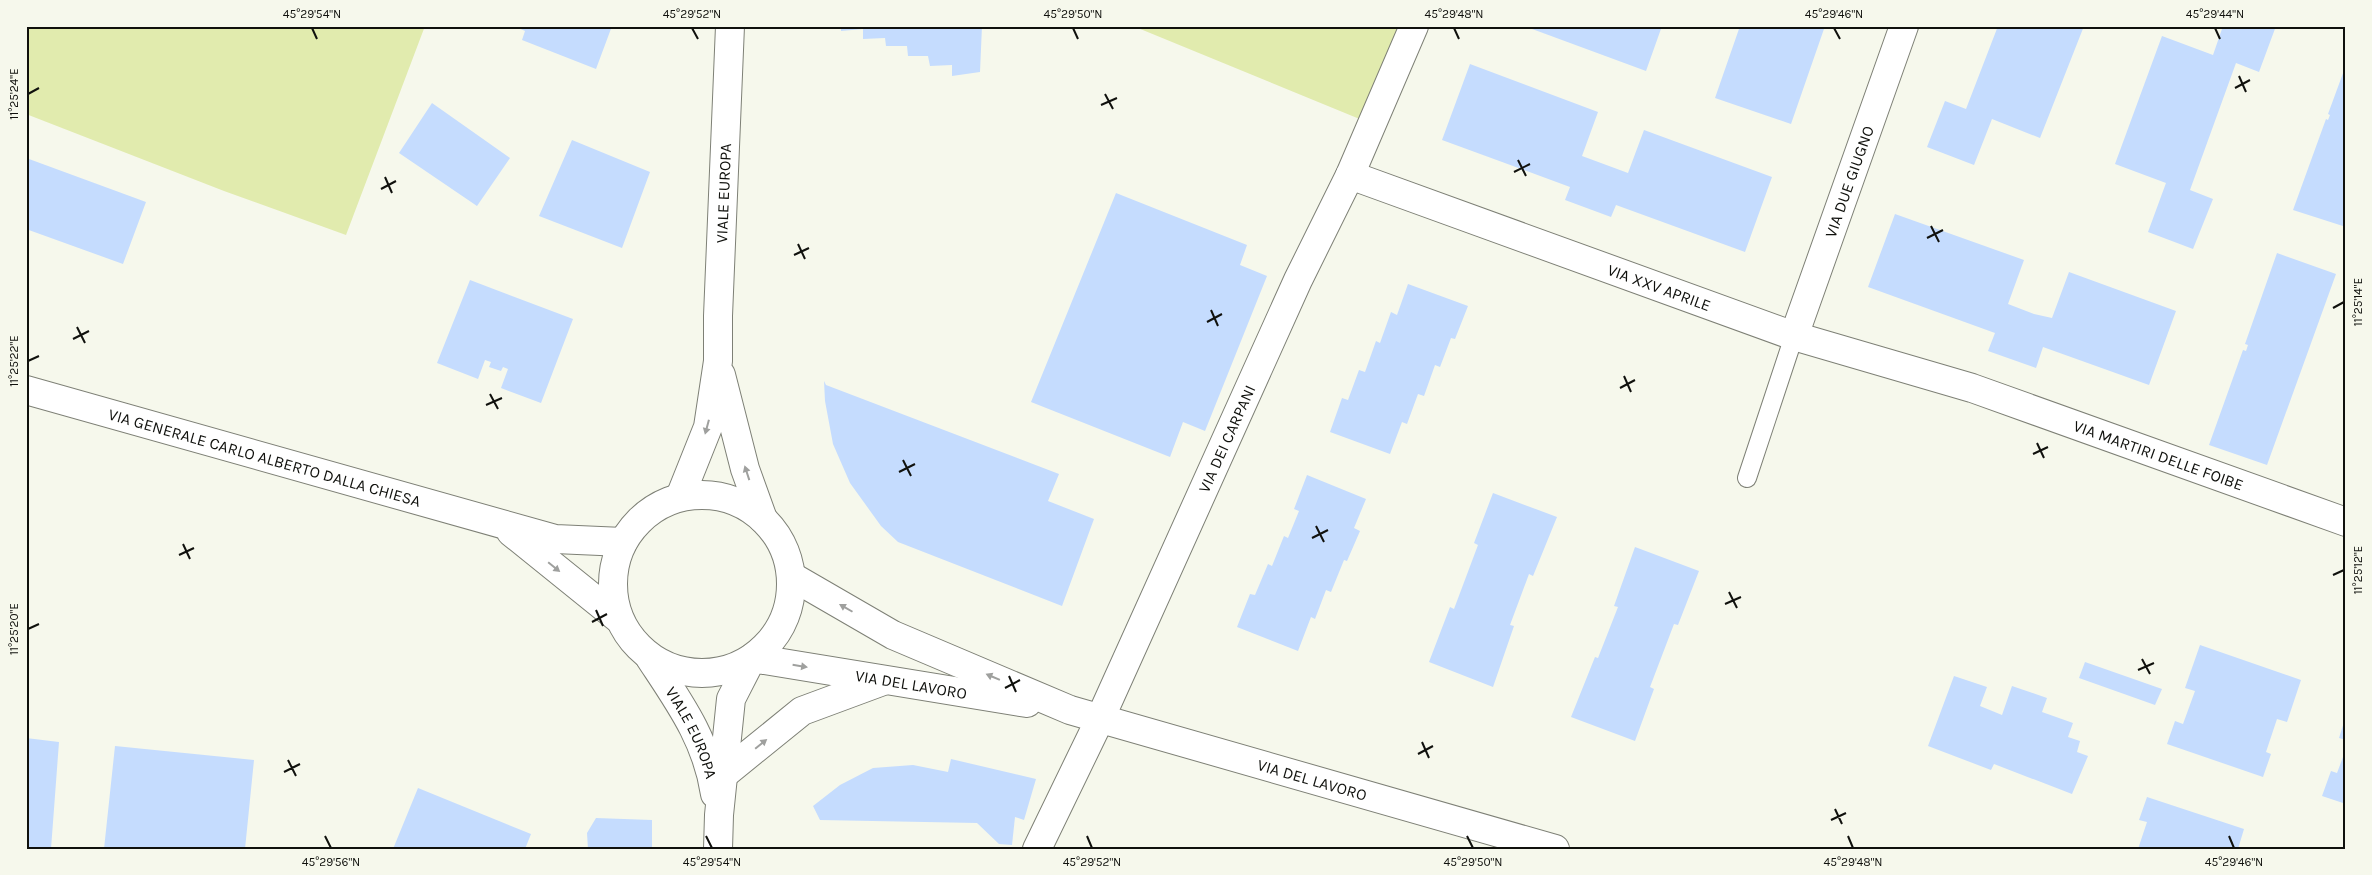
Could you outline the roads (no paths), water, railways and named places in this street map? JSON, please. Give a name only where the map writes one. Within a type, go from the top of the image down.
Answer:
[{"type":"street","name":"VIALE EUROPA","points":[[680,497],[708,427],[718,361],[718,316],[730,26]]},
{"type":"street","name":"VIA DEI CARPANI","points":[[1037,849],[1100,719],[1298,280],[1350,175],[1414,26]]},
{"type":"street","name":"VIA DUE GIUGNO","points":[[1794,336],[1904,26]]},
{"type":"street","name":"VIA XXV APRILE","points":[[1350,175],[1794,336],[1972,388]]},
{"type":"street","name":"VIALE EUROPA","points":[[718,361],[745,469],[763,518]]},
{"type":"street","name":"VIA MARTIRI DELLE FOIBE","points":[[1972,388],[2346,522]]},
{"type":"street","name":"VIA GENERALE CARLO ALBERTO DALLA CHIESA","points":[[26,390],[555,539],[623,542]]},
{"type":"street","points":[[710,494],[739,502],[763,518],[777,535],[787,555],[791,576],[790,599],[783,622],[770,642],[752,658],[728,670],[701,674],[674,669],[650,657],[632,640],[619,618],[613,593],[614,567],[623,542],[638,521],[658,506],[680,497],[710,494]]},
{"type":"street","name":"VIA GENERALE CARLO ALBERTO DALLA CHIESA","points":[[502,525],[619,618]]},
{"type":"street","name":"VIA DEL LAVORO","points":[[791,576],[893,635],[1070,710],[1555,849]]},
{"type":"street","name":"VIALE EUROPA","points":[[650,657],[691,719],[699,736],[713,780],[719,815]]},
{"type":"street","name":"VIALE EUROPA","points":[[718,849],[719,815],[731,699],[752,658]]},
{"type":"street","name":"VIA DEL LAVORO","points":[[752,658],[1070,710]]},
{"type":"street","points":[[723,775],[802,711],[887,680]]},
{"type":"lane","points":[[1747,478],[1794,336]]}]
